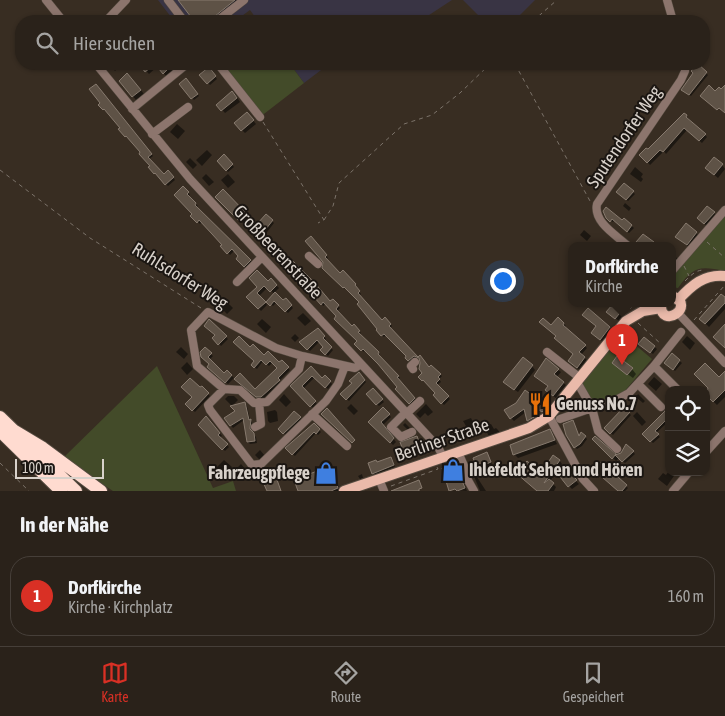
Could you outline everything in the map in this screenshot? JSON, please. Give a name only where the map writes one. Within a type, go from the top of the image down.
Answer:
[{"type":"highway","points":[[0,416],[6,430],[61,491]]},
{"type":"highway","points":[[6,430],[76,491]]},
{"type":"highway","points":[[6,430],[43,448],[101,491]]},
{"type":"main road","points":[[676,297],[697,282],[710,277],[725,276]]},
{"type":"main road","points":[[662,307],[666,315],[672,316],[678,313],[680,305],[676,299]]},
{"type":"main road","points":[[549,416],[626,321],[643,311],[657,307]]},
{"type":"main road","name":"Berliner Straße","points":[[344,491],[440,461],[458,452],[529,428],[549,416]]},
{"type":"street","points":[[46,0],[58,15]]},
{"type":"street","points":[[112,15],[126,0]]},
{"type":"street","points":[[168,0],[179,15]]},
{"type":"street","points":[[225,15],[244,0]]},
{"type":"street","points":[[666,0],[672,15]]},
{"type":"street","name":"Großbeerenstraße","points":[[101,70],[190,179],[438,447],[440,461]]},
{"type":"street","points":[[132,109],[180,70]]},
{"type":"street","points":[[223,70],[260,118]]},
{"type":"street","name":"Sputendorfer Weg","points":[[623,242],[602,223],[596,215],[597,204],[681,80],[685,70]]},
{"type":"street","points":[[152,134],[188,107]]},
{"type":"street","points":[[676,266],[725,210]]},
{"type":"street","points":[[309,256],[318,264]]},
{"type":"street","points":[[236,282],[262,257]]},
{"type":"street","points":[[208,312],[191,330],[197,366],[224,389],[240,390],[254,403],[267,402],[299,369],[302,356]]},
{"type":"street","name":"Ruhlsdorfer Weg","points":[[208,312],[276,348],[355,368],[361,364]]},
{"type":"street","points":[[678,313],[725,363]]},
{"type":"street","points":[[560,419],[618,399],[629,393],[654,366],[681,332]]},
{"type":"street","points":[[547,352],[578,380],[592,408],[598,431],[617,449]]},
{"type":"street","points":[[224,389],[208,405],[210,410],[252,465],[261,464],[326,401],[338,384],[345,366]]},
{"type":"street","points":[[654,366],[674,386]]},
{"type":"street","points":[[638,384],[661,407]]},
{"type":"street","points":[[412,432],[401,437],[391,427],[420,401]]},
{"type":"street","points":[[255,427],[261,424],[259,402]]},
{"type":"street","points":[[312,414],[346,446]]},
{"type":"street","points":[[549,416],[583,479],[594,491]]},
{"type":"street","points":[[710,448],[725,431]]},
{"type":"street","points":[[458,452],[466,470],[465,476],[474,491]]},
{"type":"street","points":[[673,491],[686,476]]},
{"type":"street","points":[[379,479],[383,490]]},
{"type":"path","points":[[540,15],[557,0]]},
{"type":"path","points":[[318,223],[324,220],[333,206],[339,183],[404,124],[432,115],[460,93],[484,70]]},
{"type":"path","points":[[518,70],[596,210]]},
{"type":"path","points":[[260,118],[324,220]]},
{"type":"path","name":"Ruhlsdorfer Weg","points":[[0,170],[90,238],[208,312]]},
{"type":"path","points":[[701,237],[725,258]]},
{"type":"path","points":[[681,259],[689,276]]},
{"type":"path","points":[[690,319],[693,321],[725,284]]},
{"type":"path","points":[[637,322],[668,349]]},
{"type":"path","points":[[383,490],[438,470],[440,461]]},
{"type":"path","points":[[0,462],[29,491]]},
{"type":"shaded area","points":[[158,0],[452,0],[429,15],[254,15],[250,10],[243,15],[169,15]]},
{"type":"shaded area","points":[[463,0],[535,0],[520,15],[478,15]]},
{"type":"shaded area","points":[[294,70],[321,70],[304,83]]},
{"type":"green space","points":[[225,70],[294,70],[304,83],[260,117]]},
{"type":"green space","points":[[725,213],[725,271],[709,268],[698,269],[688,275],[678,288],[676,288],[676,269]]},
{"type":"green space","points":[[620,332],[652,359],[623,393],[594,403],[581,382]]},
{"type":"green space","points":[[157,366],[213,488],[233,481],[236,491],[113,491],[63,458]]},
{"type":"building","points":[[178,0],[235,0],[216,15],[189,15]]},
{"type":"building","points":[[205,70],[211,70],[216,76],[207,84],[199,75]]},
{"type":"building","points":[[705,70],[707,72],[689,95],[681,90],[693,73],[691,71]]},
{"type":"building","points":[[127,73],[141,90],[132,97],[119,81]]},
{"type":"building","points":[[186,78],[198,94],[191,99],[179,84]]},
{"type":"building","points":[[96,84],[152,154],[148,157],[164,174],[168,170],[174,177],[165,185],[148,167],[150,166],[139,154],[140,152],[118,129],[120,128],[104,109],[98,105],[100,103],[89,89]]},
{"type":"building","points":[[709,85],[715,91],[725,85],[725,113],[719,108],[717,110],[700,96]]},
{"type":"building","points":[[232,91],[237,98],[221,111],[216,105]]},
{"type":"building","points":[[247,112],[254,120],[241,131],[234,123]]},
{"type":"building","points":[[684,113],[687,115],[686,117],[706,134],[699,141],[684,128],[663,152],[660,150],[647,163],[639,155],[646,148],[648,149]]},
{"type":"building","points":[[224,154],[233,164],[226,171],[217,161]]},
{"type":"building","points":[[714,157],[723,164],[714,175],[705,168]]},
{"type":"building","points":[[624,183],[634,191],[626,200],[616,192]]},
{"type":"building","points":[[183,186],[189,192],[187,194],[196,203],[195,205],[251,260],[244,267],[236,259],[238,256],[232,249],[227,254],[220,246],[222,245],[199,220],[197,223],[190,216],[192,214],[174,195]]},
{"type":"building","points":[[223,189],[247,214],[239,221],[215,197]]},
{"type":"building","points":[[707,206],[715,212],[704,224],[697,218]]},
{"type":"building","points":[[606,207],[622,220],[624,218],[632,225],[627,232],[612,219],[610,222],[606,218],[603,211]]},
{"type":"building","points":[[266,214],[273,220],[258,239],[247,227],[253,220],[257,224]]},
{"type":"building","points":[[686,223],[697,232],[687,245],[675,237]]},
{"type":"building","points":[[643,234],[654,242],[636,242]]},
{"type":"building","points":[[311,236],[327,255],[325,257],[340,273],[343,270],[356,284],[360,291],[358,293],[382,320],[385,317],[391,324],[389,326],[418,357],[420,355],[429,367],[431,365],[441,374],[438,377],[440,379],[436,383],[449,396],[441,404],[433,395],[435,393],[418,377],[422,373],[419,369],[419,358],[414,356],[408,361],[405,358],[406,356],[384,334],[381,336],[357,304],[359,302],[322,268],[323,262],[305,241]]},
{"type":"building","points":[[288,256],[330,301],[333,299],[339,305],[336,309],[352,326],[354,324],[360,331],[358,332],[379,352],[378,354],[399,376],[397,377],[415,398],[409,404],[395,389],[397,387],[378,364],[363,349],[361,351],[354,344],[357,341],[334,319],[336,316],[323,302],[321,305],[282,261]]},
{"type":"building","points":[[257,270],[268,281],[271,278],[277,285],[270,292],[264,286],[257,293],[266,302],[258,309],[246,297],[257,287],[249,278]]},
{"type":"building","points":[[275,292],[283,300],[286,298],[292,305],[285,312],[274,301],[270,306],[266,302]]},
{"type":"building","points":[[721,294],[725,297],[725,303],[705,324],[699,319]]},
{"type":"building","points":[[610,307],[625,307],[615,319],[606,312]]},
{"type":"building","points":[[588,308],[610,327],[600,340],[591,333],[596,326],[582,315]]},
{"type":"building","points":[[558,317],[564,323],[563,325],[586,345],[579,352],[585,357],[577,368],[568,361],[573,354],[539,322],[543,318],[551,325]]},
{"type":"building","points":[[209,319],[227,336],[218,345],[212,338],[215,335],[204,326]]},
{"type":"building","points":[[725,324],[725,348],[713,337]]},
{"type":"building","points":[[318,328],[325,336],[323,338],[332,347],[325,355],[320,350],[323,347],[317,340],[307,350],[299,342]]},
{"type":"building","points":[[239,336],[250,347],[253,344],[264,355],[268,351],[279,362],[282,360],[289,367],[278,378],[280,380],[261,397],[256,397],[234,379],[240,373],[255,389],[277,368],[270,361],[266,365],[261,360],[254,368],[251,365],[254,361],[233,342]]},
{"type":"building","points":[[644,337],[655,346],[650,353],[638,344]]},
{"type":"building","points":[[205,347],[212,353],[208,357],[224,373],[227,370],[232,375],[225,383],[207,367],[209,364],[201,357],[200,352]]},
{"type":"building","points":[[672,353],[680,360],[673,370],[664,363]]},
{"type":"building","points":[[617,356],[633,368],[627,375],[612,363]]},
{"type":"building","points":[[523,357],[533,365],[514,390],[503,382]]},
{"type":"building","points":[[546,358],[559,369],[554,374],[564,382],[553,396],[545,390],[548,386],[534,376]]},
{"type":"building","points":[[705,363],[719,377],[725,371],[725,390],[713,402],[710,399],[710,386],[706,386],[694,374]]},
{"type":"building","points":[[311,366],[322,378],[325,375],[331,381],[325,388],[312,376],[302,386],[316,401],[310,407],[290,386]]},
{"type":"building","points":[[359,372],[365,380],[346,400],[340,394],[352,383],[349,381]]},
{"type":"building","points":[[190,378],[209,393],[192,411],[185,404],[192,397],[181,387]]},
{"type":"building","points":[[373,388],[383,399],[376,405],[366,394]]},
{"type":"building","points":[[525,390],[548,407],[542,412],[533,406],[536,416],[527,421],[524,409],[510,419],[504,410],[516,403]]},
{"type":"building","points":[[245,402],[249,420],[251,419],[250,429],[254,433],[255,441],[247,442],[243,418],[230,426],[224,418],[235,411],[230,406]]},
{"type":"building","points":[[383,407],[390,414],[381,422],[394,438],[390,443],[368,422]]},
{"type":"building","points":[[624,407],[630,412],[610,434],[604,428]]},
{"type":"building","points":[[327,408],[355,440],[352,443],[321,414]]},
{"type":"building","points":[[294,411],[301,417],[283,434],[278,429]]},
{"type":"building","points":[[665,411],[665,421],[655,431],[659,434],[650,442],[642,434]]},
{"type":"building","points":[[206,416],[220,433],[218,435],[228,444],[222,450],[198,425]]},
{"type":"building","points":[[573,420],[579,436],[581,432],[586,436],[574,448],[566,435],[563,424]]},
{"type":"building","points":[[314,423],[320,429],[316,434],[314,432],[292,455],[285,448]]},
{"type":"building","points":[[550,429],[555,440],[513,455],[510,445]]},
{"type":"building","points":[[417,436],[421,447],[404,453],[400,442]]},
{"type":"building","points":[[595,436],[616,454],[612,459],[592,439]]},
{"type":"building","points":[[626,444],[634,451],[622,462],[615,455],[621,453]]},
{"type":"building","points":[[487,452],[491,462],[477,468],[473,458]]},
{"type":"building","points":[[553,455],[560,460],[544,483],[549,479],[554,483],[548,491],[537,491],[516,473],[527,461],[541,473]]},
{"type":"building","points":[[391,457],[394,465],[372,474],[368,463]]},
{"type":"building","points":[[601,462],[627,485],[622,491],[618,491],[594,470]]},
{"type":"building","points":[[455,463],[465,488],[449,491],[442,468]]},
{"type":"building","points":[[330,466],[338,488],[331,491],[298,491],[294,480]]},
{"type":"building","points":[[564,467],[577,480],[568,487],[557,473]]},
{"type":"building","points":[[276,477],[281,491],[267,491],[263,482]]},
{"type":"building","points":[[419,480],[422,488],[419,491],[391,491]]},
{"type":"place","name":"Dorfkirche","points":[[622,365]]},
{"type":"place","name":"Genuss No.7","points":[[540,404]]},
{"type":"place","name":"Ihlefeldt Sehen und Hören","points":[[453,470]]},
{"type":"place","name":"Fahrzeugpflege","points":[[326,473]]}]
